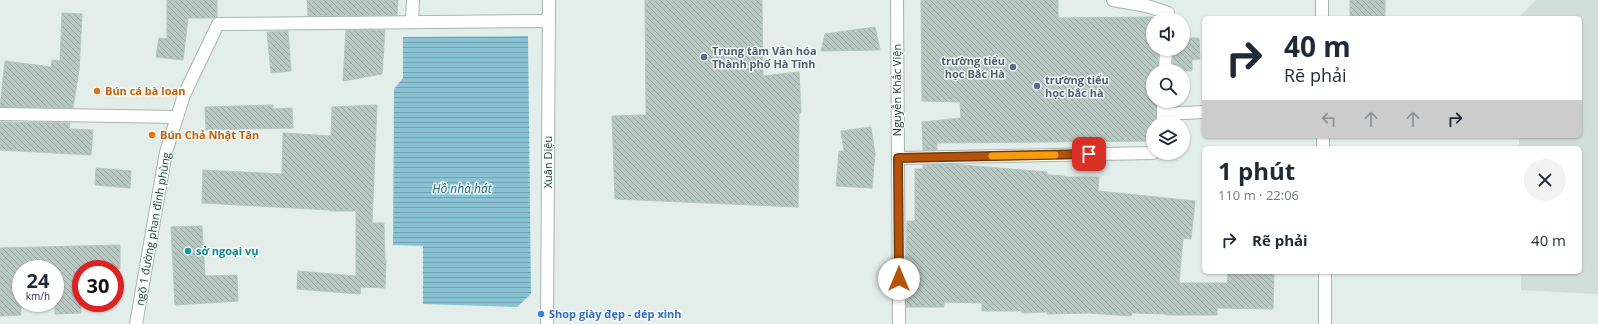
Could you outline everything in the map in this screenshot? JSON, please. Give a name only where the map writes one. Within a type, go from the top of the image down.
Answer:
[{"type":"street","points":[[413,0],[412,22],[549,21]]},
{"type":"street","name":"Xuân Diệu","points":[[547,324],[549,0]]},
{"type":"street","name":"Nguyễn Khắc Viện","points":[[897,0],[899,324]]},
{"type":"street","points":[[1113,0],[1147,6],[1165,12]]},
{"type":"street","points":[[1322,0],[1322,16]]},
{"type":"street","name":"ngõ 1 đường phan đình phùng","points":[[136,324],[166,152],[184,95],[218,24],[412,22]]},
{"type":"street","points":[[1177,116],[1202,112]]},
{"type":"street","points":[[0,114],[177,117]]},
{"type":"street","points":[[898,158],[1146,153]]},
{"type":"street","points":[[1325,274],[1325,324]]},
{"type":"shaded area","points":[[1536,0],[1598,0],[1598,294],[1521,290],[1521,274],[1582,274],[1582,146],[1519,146],[1519,138],[1582,138],[1582,16],[1520,16]]},
{"type":"water","name":"Hồ nhà hát","points":[[528,36],[531,294],[517,307],[423,304],[423,246],[393,245],[394,89],[403,78],[403,37]]},
{"type":"building","points":[[167,0],[217,0],[217,17],[188,18],[183,60],[156,57],[159,38],[167,39]]},
{"type":"building","points":[[307,0],[398,0],[397,15],[308,16]]},
{"type":"building","name":"Trung tâm Văn hóa Thành phố Hà Tĩnh","points":[[645,0],[762,0],[763,76],[799,72],[801,113],[799,113],[798,207],[615,199],[612,116],[646,115]]},
{"type":"building","name":"trường tiểu học bắc hà","points":[[921,0],[1058,0],[1058,18],[1146,17],[1146,56],[1158,56],[1158,64],[1146,64],[1146,108],[1156,108],[1156,116],[1146,116],[1146,141],[937,143],[937,150],[923,150],[922,122],[961,118],[960,102],[922,101]]},
{"type":"building","points":[[1350,0],[1385,0],[1385,16],[1350,16]]},
{"type":"building","points":[[62,13],[82,14],[79,70],[73,108],[0,107],[5,61],[51,67],[52,60],[60,61]]},
{"type":"building","points":[[875,27],[880,50],[821,51],[825,34]]},
{"type":"building","points":[[346,30],[385,30],[382,74],[343,81]]},
{"type":"building","points":[[288,31],[291,71],[271,73],[267,32]]},
{"type":"building","points":[[1190,38],[1199,38],[1200,59],[1192,60],[1192,71],[1190,71],[1190,64],[1173,64],[1173,56],[1190,56]]},
{"type":"building","points":[[273,105],[273,109],[292,108],[293,128],[206,130],[205,107]]},
{"type":"building","points":[[377,105],[372,223],[384,223],[386,260],[385,288],[361,287],[360,294],[297,289],[298,271],[356,276],[356,211],[330,211],[202,203],[203,170],[282,174],[283,133],[331,136],[332,107]]},
{"type":"building","points":[[0,122],[70,123],[69,129],[93,130],[91,155],[0,150]]},
{"type":"building","points":[[871,127],[875,154],[872,188],[836,186],[839,151],[844,151],[841,131]]},
{"type":"building","points":[[950,164],[1047,172],[1047,175],[1065,177],[1099,177],[1098,191],[1195,201],[1191,239],[1183,238],[1179,283],[1227,283],[1228,274],[1274,274],[1273,309],[1217,308],[1217,315],[1132,313],[1131,316],[1090,313],[1047,314],[1047,312],[1022,313],[1022,311],[982,311],[982,303],[944,302],[944,307],[906,307],[907,221],[915,221],[915,169],[923,169],[923,165]]},
{"type":"building","points":[[96,168],[131,171],[130,188],[95,185]]},
{"type":"building","name":"sở ngoại vụ","points":[[202,226],[205,276],[237,275],[238,301],[175,305],[171,227]]},
{"type":"building","points":[[120,245],[120,260],[72,260],[72,312],[81,313],[55,314],[55,312],[64,312],[64,260],[12,260],[12,312],[21,312],[21,315],[0,316],[0,248]]},
{"type":"slow traffic","points":[[992,156],[1055,155]]},
{"type":"place","name":"Trung tâm Văn hóa Thành phố Hà Tĩnh","points":[[704,57]]},
{"type":"place","name":"trường tiểu học Bắc Hà","points":[[1013,67]]},
{"type":"place","name":"trường tiểu học bắc hà","points":[[1037,86]]},
{"type":"place","name":"Bún cá bà loan","points":[[97,91]]},
{"type":"place","name":"Bún Chả Nhật Tân","points":[[152,135]]},
{"type":"place","name":"sở ngoại vụ","points":[[188,251]]},
{"type":"place","name":"Shop giày đẹp - dép xinh","points":[[541,314]]},
{"type":"route","points":[[899,279],[898,158],[1089,154]]}]
